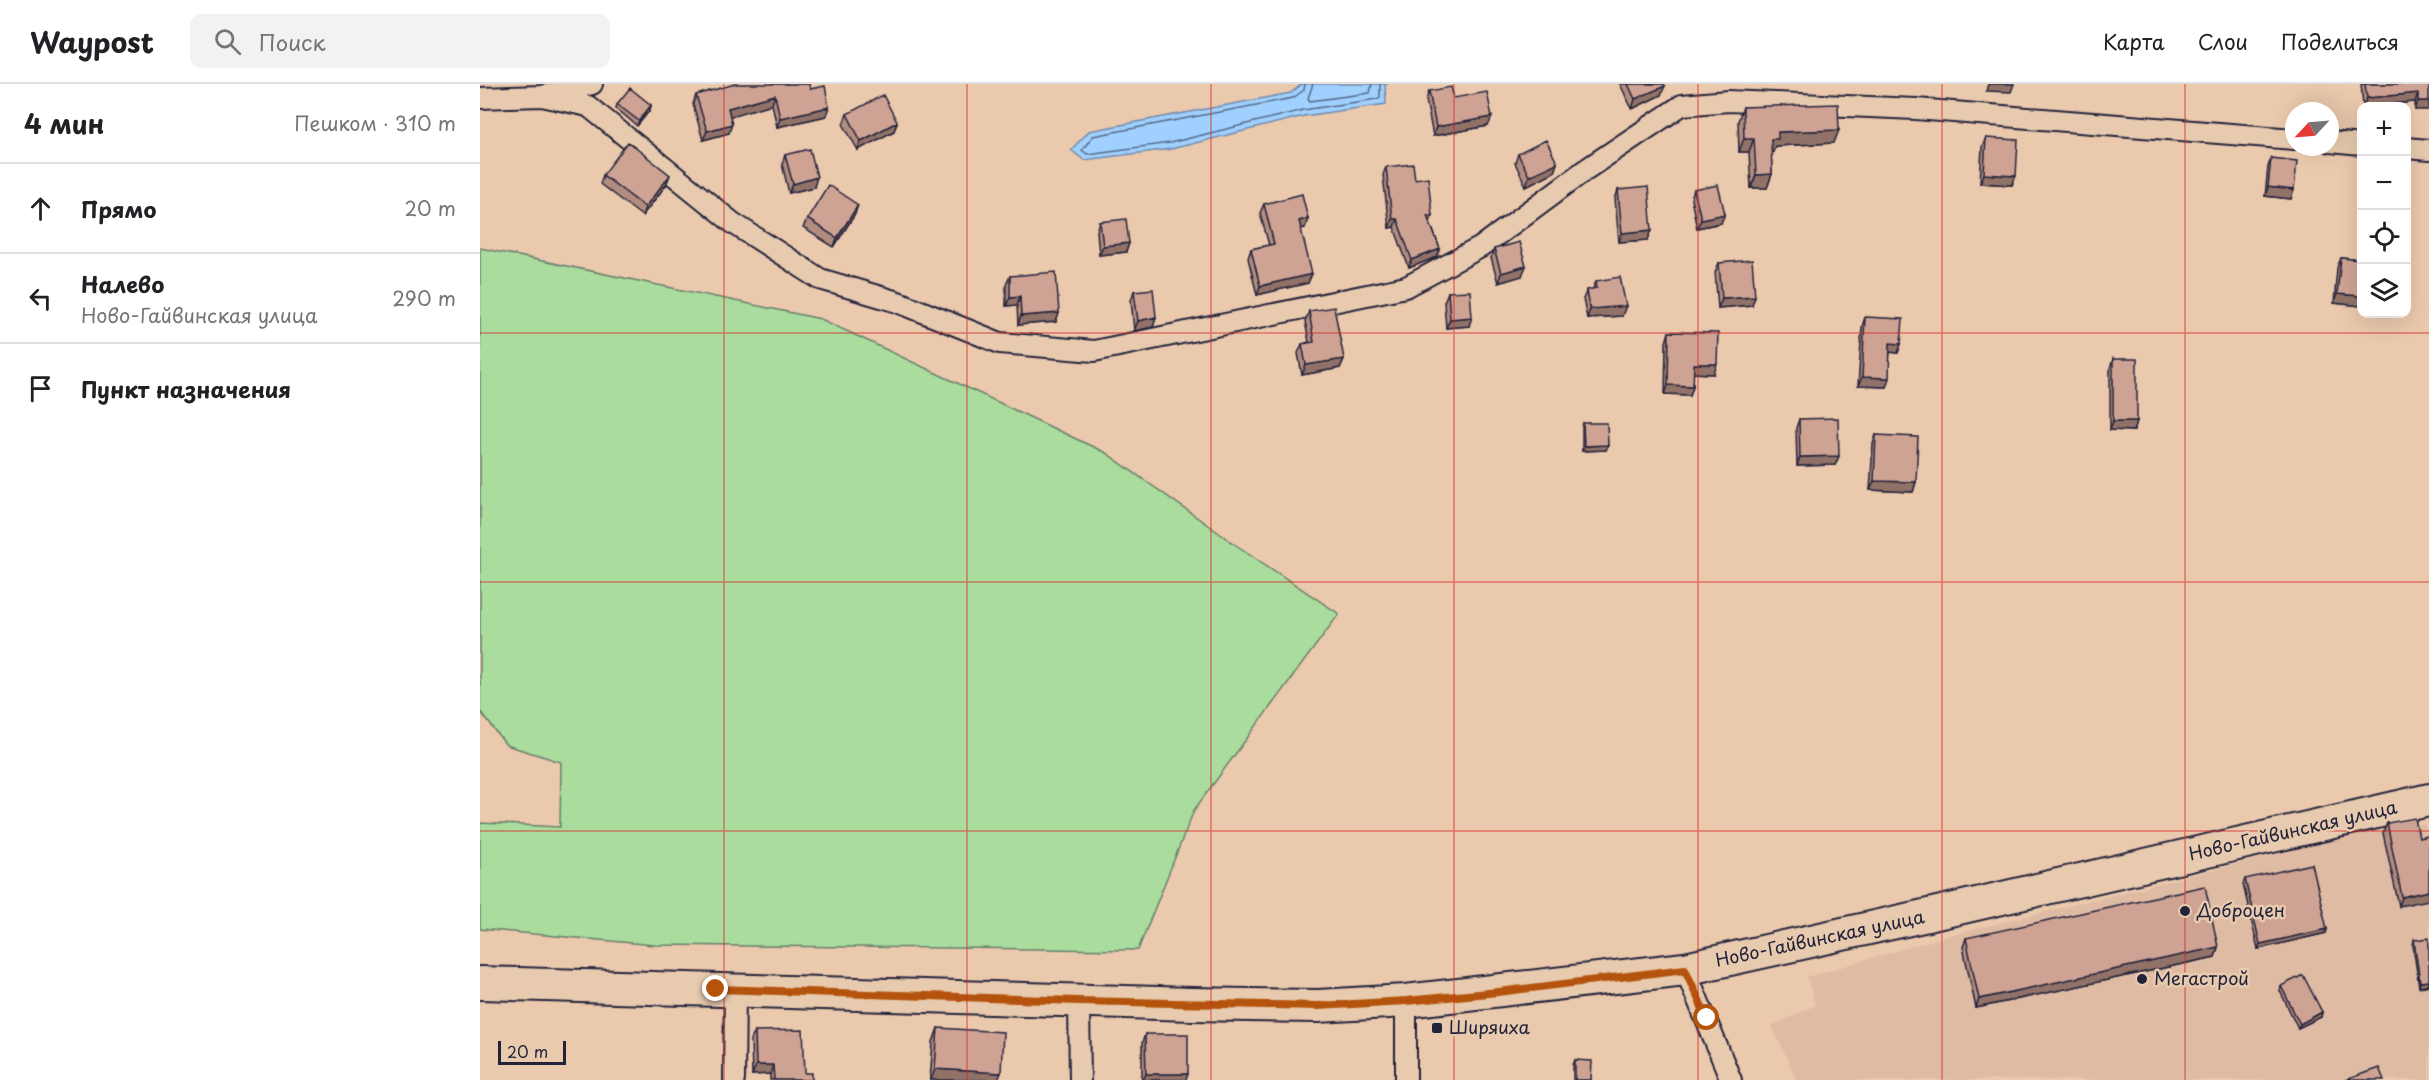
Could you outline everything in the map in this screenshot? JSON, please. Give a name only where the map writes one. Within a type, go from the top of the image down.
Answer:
[{"type":"main road","name":"Ново-Гайвинская улица","points":[[480,983],[1318,1006],[1406,1001],[1685,969],[2429,800]]},
{"type":"street","points":[[480,98],[542,96],[592,84]]},
{"type":"street","points":[[542,96],[588,106],[733,223],[819,279],[898,302],[1000,344],[1094,351],[1406,287],[1480,247],[1585,170],[1682,105],[1728,100],[1916,108],[2285,138]]},
{"type":"street","points":[[2339,143],[2357,145]]},
{"type":"street","points":[[2411,148],[2429,150]]},
{"type":"street","points":[[1685,969],[1731,1080]]},
{"type":"street","points":[[734,1080],[735,989]]},
{"type":"street","points":[[1079,1001],[1080,1080]]},
{"type":"street","points":[[1406,1001],[1406,1080]]},
{"type":"shaded area","points":[[2425,824],[2429,846],[2429,1080],[1797,1080],[1772,1026],[1815,1005],[1807,977],[1951,935],[2374,830],[2383,833]]},
{"type":"green space","points":[[480,248],[821,319],[1106,453],[1339,614],[1194,810],[1138,950],[654,945],[480,929],[480,823],[560,827],[561,762],[506,745],[480,711]]},
{"type":"water","points":[[1302,84],[1388,84],[1385,85],[1386,104],[1304,116],[1171,149],[1084,160],[1071,150],[1089,131],[1291,93]]},
{"type":"building","points":[[735,84],[809,84],[810,89],[825,86],[829,107],[780,118],[775,95],[728,108],[732,124],[707,131],[696,95]]},
{"type":"building","points":[[1628,84],[1664,84],[1665,86],[1635,99]]},
{"type":"building","points":[[2365,84],[2429,84],[2429,101],[2418,101],[2418,93],[2367,98]]},
{"type":"building","points":[[1451,87],[1454,98],[1487,92],[1492,117],[1436,127],[1429,91]]},
{"type":"building","points":[[630,88],[651,105],[639,121],[617,104]]},
{"type":"building","points":[[883,95],[897,122],[861,141],[847,114]]},
{"type":"building","points":[[1838,104],[1839,130],[1778,132],[1778,139],[1771,139],[1772,174],[1756,175],[1754,138],[1744,138],[1743,107]]},
{"type":"building","points":[[1986,138],[2018,140],[2016,176],[1984,174]]},
{"type":"building","points":[[1546,140],[1557,163],[1529,176],[1518,154]]},
{"type":"building","points":[[628,142],[670,175],[645,207],[603,175]]},
{"type":"building","points":[[810,149],[817,177],[793,184],[785,155]]},
{"type":"building","points":[[2271,158],[2297,161],[2294,190],[2268,187]]},
{"type":"building","points":[[1413,164],[1415,179],[1428,177],[1432,215],[1427,215],[1440,249],[1412,260],[1397,219],[1392,219],[1386,167]]},
{"type":"building","points":[[828,185],[858,205],[837,238],[807,219]]},
{"type":"building","points":[[1718,185],[1725,214],[1701,219],[1694,190]]},
{"type":"building","points":[[1648,187],[1652,230],[1622,233],[1618,190]]},
{"type":"building","points":[[1302,194],[1308,218],[1299,221],[1312,274],[1260,286],[1251,249],[1274,244],[1264,204]]},
{"type":"building","points":[[1126,219],[1129,243],[1103,246],[1100,222]]},
{"type":"building","points":[[1519,242],[1526,266],[1501,273],[1494,249]]},
{"type":"building","points":[[2341,258],[2357,260],[2357,296],[2337,294]]},
{"type":"building","points":[[1752,260],[1755,296],[1722,298],[1719,263]]},
{"type":"building","points":[[1056,272],[1059,313],[1021,316],[1020,296],[1010,297],[1010,276]]},
{"type":"building","points":[[1620,277],[1626,306],[1590,309],[1587,290],[1597,288],[1596,281]]},
{"type":"building","points":[[1153,289],[1156,317],[1138,321],[1134,291]]},
{"type":"building","points":[[1470,291],[1472,317],[1450,319],[1448,292]]},
{"type":"building","points":[[1334,307],[1344,359],[1306,365],[1302,344],[1314,342],[1309,311]]},
{"type":"building","points":[[1865,317],[1903,319],[1901,344],[1890,343],[1889,378],[1862,377]]},
{"type":"building","points":[[1669,332],[1718,333],[1717,364],[1694,364],[1693,386],[1668,385]]},
{"type":"building","points":[[2113,359],[2137,359],[2137,421],[2113,421]]},
{"type":"building","points":[[1838,418],[1839,456],[1800,457],[1799,419]]},
{"type":"building","points":[[1583,423],[1607,423],[1608,445],[1584,446]]},
{"type":"building","points":[[1876,435],[1918,437],[1916,482],[1874,481]]},
{"type":"building","points":[[2415,818],[2419,838],[2429,836],[2429,891],[2402,897],[2387,823]]},
{"type":"building","points":[[2312,864],[2327,929],[2260,944],[2245,879]]},
{"type":"building","points":[[2205,886],[2218,947],[1979,999],[1966,938]]},
{"type":"building","points":[[2429,938],[2429,981],[2420,982],[2414,940]]},
{"type":"building","points":[[2303,975],[2322,1012],[2300,1024],[2281,986]]},
{"type":"building","points":[[938,1028],[1003,1032],[1001,1073],[935,1069]]},
{"type":"building","points":[[803,1030],[805,1073],[812,1073],[812,1080],[774,1080],[773,1065],[756,1065],[755,1031]]},
{"type":"building","points":[[1145,1034],[1188,1034],[1188,1074],[1146,1074]]},
{"type":"building","points":[[1575,1060],[1592,1061],[1591,1080],[1575,1080]]},
{"type":"building","points":[[2379,1068],[2384,1080],[2345,1080]]},
{"type":"place","name":"Доброцен","points":[[2185,911]]},
{"type":"place","name":"Мегастрой","points":[[2142,979]]},
{"type":"place","name":"Ширяиха","points":[[1437,1028]]},
{"type":"route","points":[[716,989],[1318,1006],[1406,1001],[1498,992],[1685,969],[1707,1018]]}]
